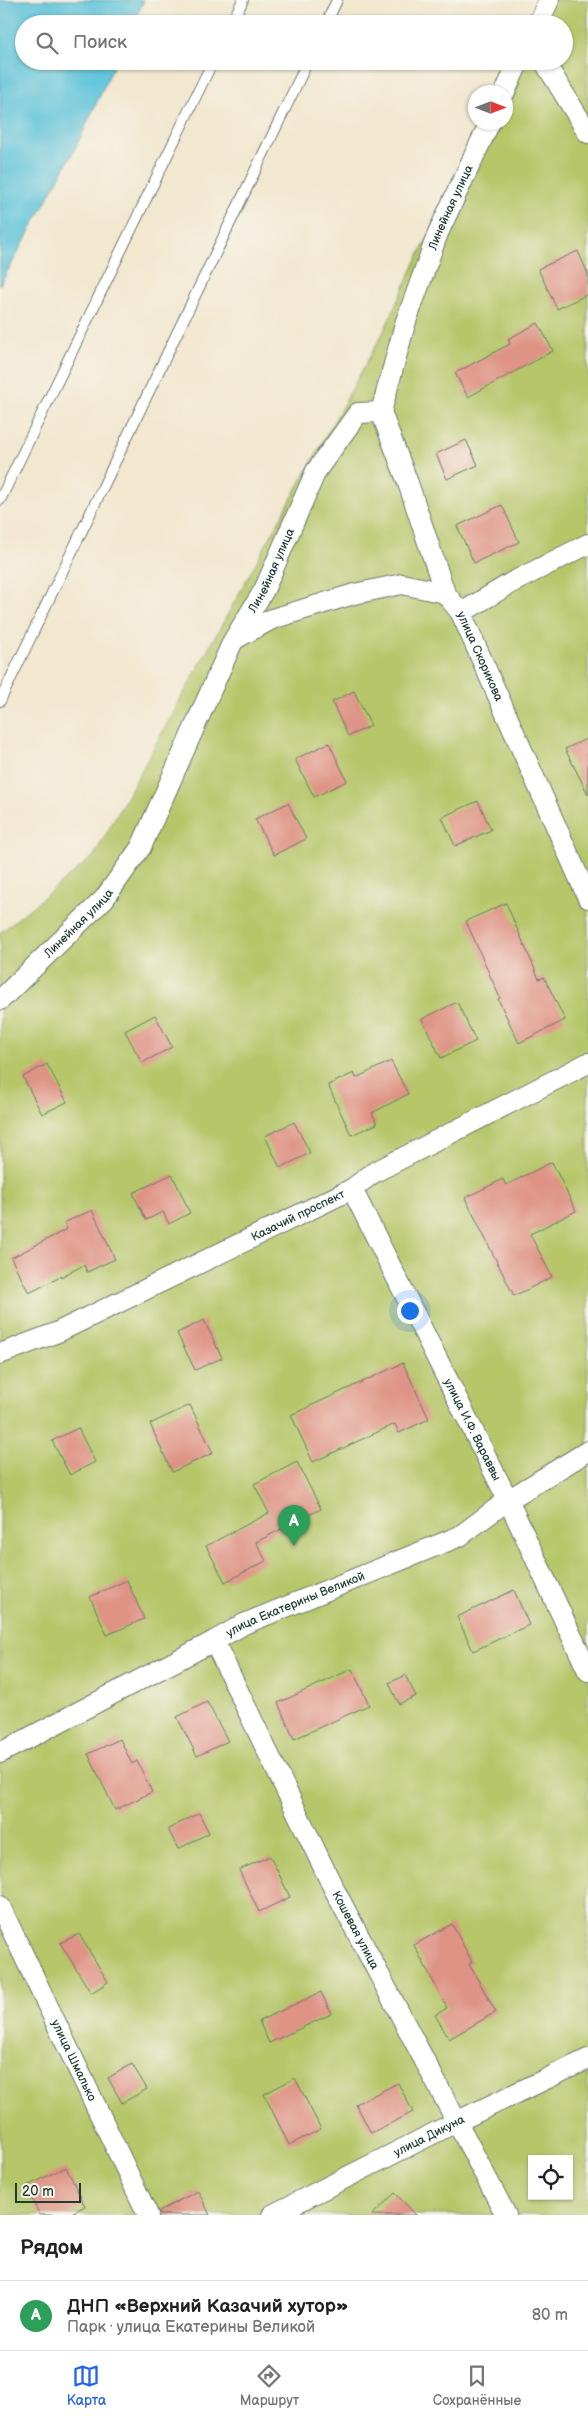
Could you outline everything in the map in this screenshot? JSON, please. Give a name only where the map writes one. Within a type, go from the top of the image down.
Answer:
[{"type":"street","points":[[542,15],[549,0]]},
{"type":"street","points":[[508,85],[516,70]]},
{"type":"street","points":[[550,70],[587,128]]},
{"type":"street","name":"Линейная улица","points":[[0,1000],[104,899],[141,847],[233,641],[264,590],[316,471],[358,413],[381,412],[405,324],[438,233],[486,130]]},
{"type":"street","name":"улица Скорикова","points":[[381,412],[408,483],[445,593],[461,613],[588,898]]},
{"type":"street","points":[[461,613],[511,582],[588,544]]},
{"type":"street","points":[[233,641],[272,618],[354,594],[402,584],[445,593]]},
{"type":"street","name":"Казачий проспект","points":[[0,1354],[58,1332],[352,1189],[373,1173],[588,1063]]},
{"type":"street","name":"улица И.Ф. Вараввы","points":[[352,1189],[508,1500],[588,1671]]},
{"type":"street","name":"улица Екатерины Великой","points":[[0,1753],[244,1624],[460,1536],[508,1500],[588,1452]]},
{"type":"street","name":"Кошевая улица","points":[[214,1641],[333,1887],[506,2215]]},
{"type":"street","name":"улица Шмалько","points":[[0,1906],[148,2215]]},
{"type":"street","name":"улица Дикуна","points":[[272,2215],[588,2059]]},
{"type":"lane","points":[[236,15],[243,0]]},
{"type":"lane","points":[[330,15],[337,0]]},
{"type":"lane","points":[[0,500],[209,70]]},
{"type":"lane","points":[[0,701],[304,70]]},
{"type":"green space","points":[[547,0],[588,0],[588,2215],[0,2215],[0,933],[94,856],[384,331],[414,265],[482,130],[513,130],[513,85],[508,85],[514,70],[573,70],[573,15],[540,15]]},
{"type":"water","points":[[0,0],[144,0],[137,15],[15,15],[15,70],[112,70],[76,147],[0,285]]},
{"type":"building","points":[[578,251],[588,274],[588,294],[557,309],[538,269]]},
{"type":"building","points":[[538,323],[553,351],[468,397],[455,373],[510,344],[508,339]]},
{"type":"building","points":[[466,440],[478,465],[447,479],[436,454]]},
{"type":"building","points":[[502,505],[519,542],[474,563],[457,526]]},
{"type":"building","points":[[354,691],[371,726],[348,736],[332,702]]},
{"type":"building","points":[[588,738],[588,794],[565,749]]},
{"type":"building","points":[[329,743],[347,781],[314,797],[295,759]]},
{"type":"building","points":[[478,801],[491,830],[455,846],[442,817]]},
{"type":"building","points":[[288,803],[306,839],[274,855],[255,819]]},
{"type":"building","points":[[506,903],[539,979],[544,977],[565,1020],[519,1043],[498,999],[500,998],[466,921]]},
{"type":"building","points":[[457,1002],[476,1041],[441,1058],[422,1019]]},
{"type":"building","points":[[155,1015],[172,1047],[142,1063],[125,1031]]},
{"type":"building","points":[[391,1061],[408,1094],[372,1113],[377,1124],[351,1135],[328,1085],[354,1073],[356,1078]]},
{"type":"building","points":[[47,1064],[67,1102],[42,1114],[23,1077]]},
{"type":"building","points":[[294,1122],[310,1153],[280,1168],[265,1136]]},
{"type":"building","points":[[552,1162],[576,1211],[530,1234],[552,1277],[514,1296],[465,1198],[503,1179],[506,1185]]},
{"type":"building","points":[[172,1174],[190,1213],[169,1224],[163,1212],[146,1220],[133,1193]]},
{"type":"building","points":[[92,1210],[115,1259],[87,1272],[84,1265],[29,1293],[11,1258],[67,1229],[64,1223]]},
{"type":"building","points":[[204,1320],[222,1358],[195,1370],[177,1333]]},
{"type":"building","points":[[403,1363],[429,1419],[399,1433],[395,1424],[313,1462],[291,1415]]},
{"type":"building","points":[[190,1405],[213,1453],[172,1472],[150,1424]]},
{"type":"building","points":[[78,1428],[95,1462],[70,1475],[52,1441]]},
{"type":"building","points":[[297,1462],[321,1509],[256,1542],[266,1561],[225,1582],[206,1546],[269,1513],[254,1484]]},
{"type":"building","points":[[127,1580],[144,1619],[107,1635],[90,1597]]},
{"type":"building","points":[[514,1590],[529,1625],[473,1651],[457,1617]]},
{"type":"building","points":[[352,1669],[369,1705],[294,1739],[278,1703]]},
{"type":"building","points":[[405,1675],[416,1696],[399,1704],[389,1683]]},
{"type":"building","points":[[207,1702],[228,1741],[197,1756],[177,1717]]},
{"type":"building","points":[[120,1739],[132,1764],[137,1761],[152,1792],[115,1810],[88,1754]]},
{"type":"building","points":[[199,1813],[209,1833],[178,1849],[168,1829]]},
{"type":"building","points":[[270,1856],[290,1897],[259,1912],[239,1870]]},
{"type":"building","points":[[452,1924],[472,1962],[469,1964],[496,2012],[449,2039],[435,2015],[447,2008],[414,1945]]},
{"type":"building","points":[[79,1934],[108,1982],[91,1993],[60,1943]]},
{"type":"building","points":[[321,1992],[331,2014],[269,2043],[259,2021]]},
{"type":"building","points":[[132,2064],[147,2089],[122,2103],[108,2078]]},
{"type":"building","points":[[295,2078],[321,2129],[289,2145],[264,2094]]},
{"type":"building","points":[[398,2083],[413,2112],[371,2133],[356,2104]]},
{"type":"building","points":[[66,2167],[85,2206],[68,2215],[40,2215],[25,2187]]},
{"type":"building","points":[[198,2191],[210,2215],[160,2215],[159,2211]]},
{"type":"building","points":[[395,2193],[416,2215],[372,2215]]},
{"type":"place","name":"ДНП «Верхний Казачий хутор»","points":[[294,1546]]}]
